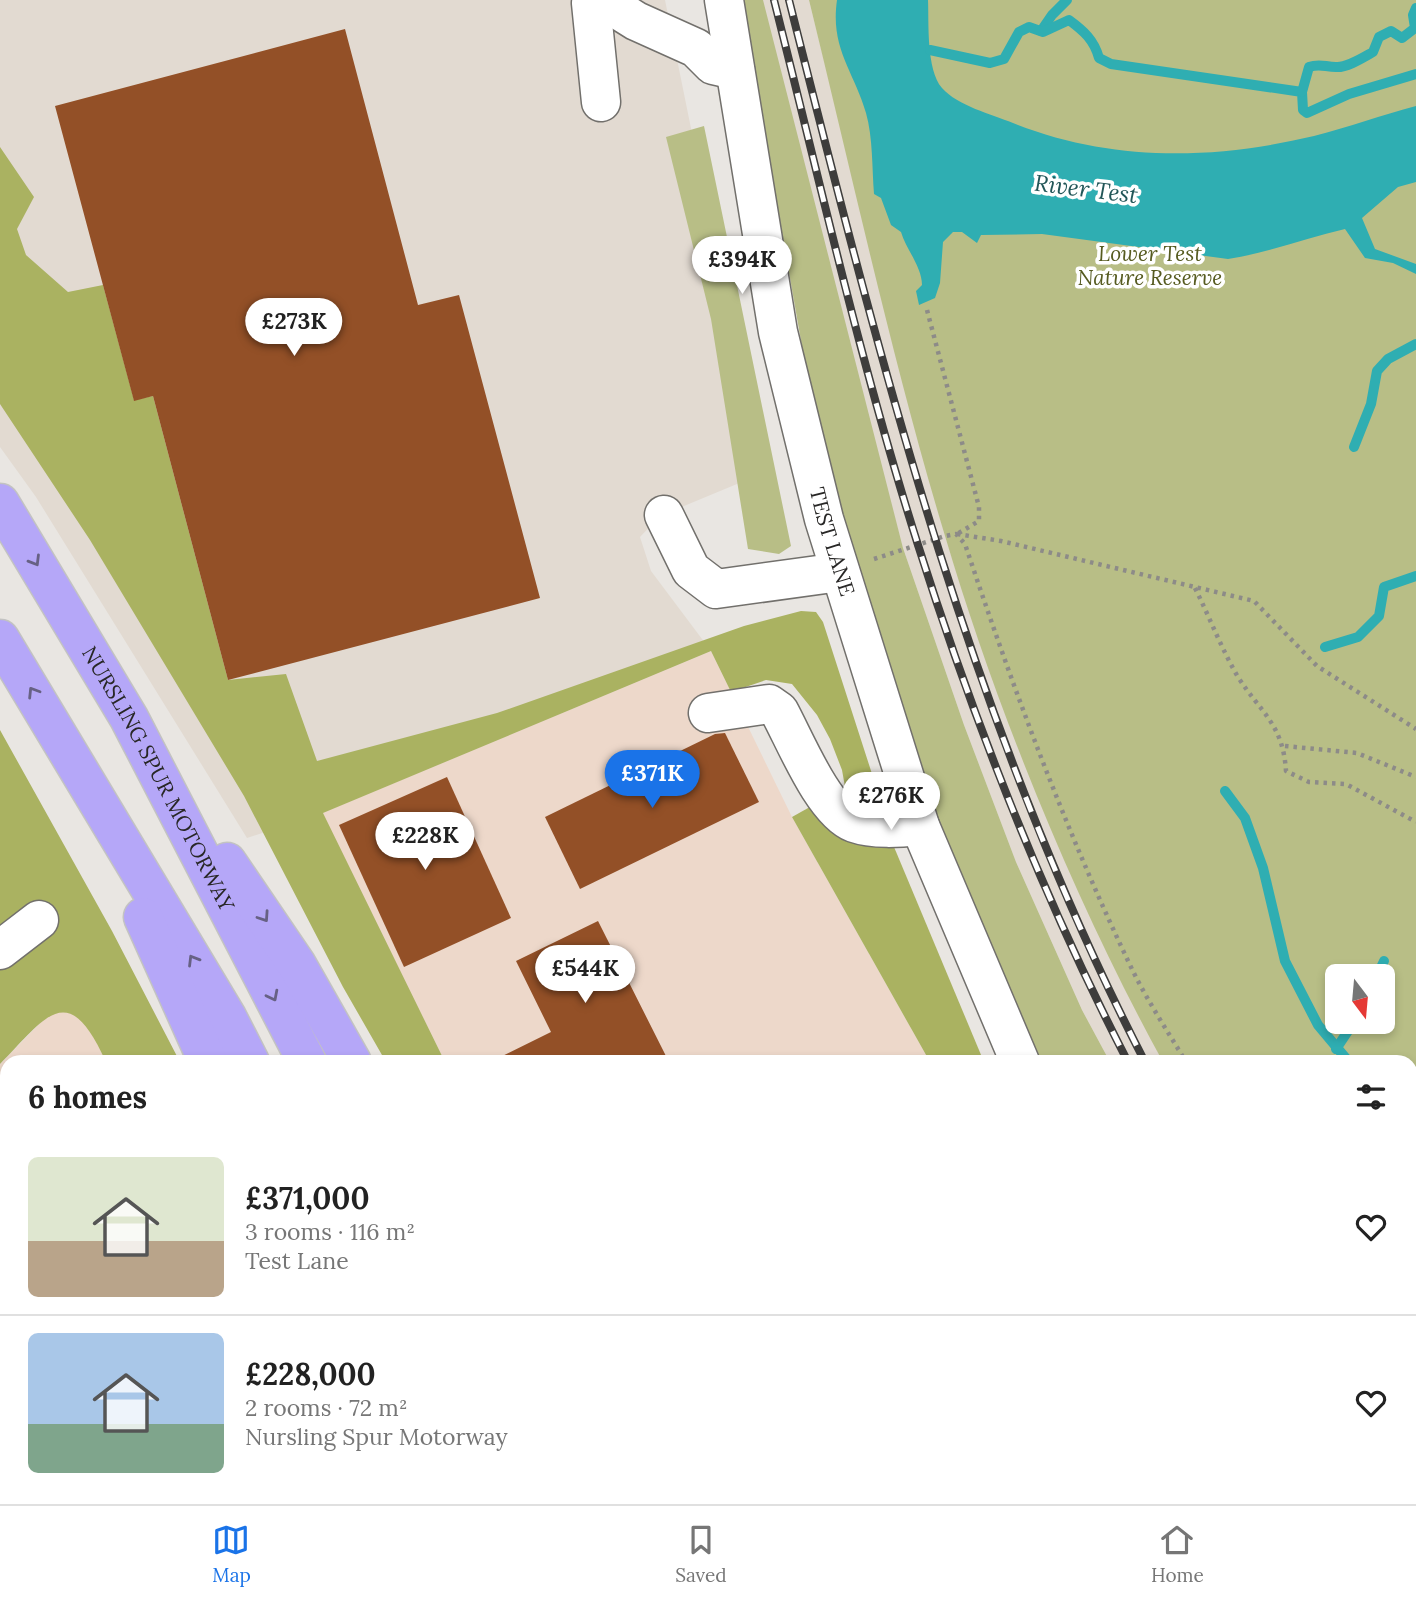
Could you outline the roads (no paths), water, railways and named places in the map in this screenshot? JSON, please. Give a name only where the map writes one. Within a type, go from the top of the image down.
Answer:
[{"type":"highway","name":"NURSLING SPUR MOTORWAY","points":[[0,503],[129,718],[303,1055]]},
{"type":"highway","points":[[0,639],[65,744],[246,1055]]},
{"type":"highway","points":[[129,718],[297,965],[348,1055]]},
{"type":"highway","points":[[65,744],[205,1055]]},
{"type":"street","name":"TEST LANE","points":[[724,0],[779,332],[824,519],[920,826],[1017,1055]]},
{"type":"street","points":[[594,1],[696,48],[713,65],[735,70]]},
{"type":"street","points":[[594,1],[601,102]]},
{"type":"street","points":[[664,515],[691,570],[716,589],[840,572]]},
{"type":"street","points":[[708,713],[769,704],[779,711],[835,810],[854,823],[898,828],[920,826]]},
{"type":"street","points":[[0,950],[38,920]]},
{"type":"water","name":"River Test","points":[[837,0],[928,0],[929,46],[933,69],[942,88],[957,100],[985,113],[1050,136],[1087,145],[1162,153],[1238,150],[1314,136],[1416,106],[1416,182],[1398,187],[1362,218],[1375,249],[1416,264],[1416,274],[1393,263],[1365,258],[1345,229],[1228,259],[1042,234],[981,235],[977,243],[962,232],[953,232],[943,242],[940,283],[935,298],[919,305],[916,291],[922,285],[919,272],[901,232],[891,225],[881,198],[874,194],[868,123],[840,46],[836,17]]},
{"type":"waterway","points":[[1041,31],[1067,0]]},
{"type":"waterway","points":[[1302,92],[1309,67],[1340,67],[1350,64],[1373,52],[1379,37],[1391,31],[1402,38],[1415,28],[1413,15],[1416,8]]},
{"type":"waterway","points":[[930,50],[990,63],[1004,59],[1019,32],[1029,27],[1043,32],[1069,20],[1088,36],[1099,58],[1111,64],[1302,92],[1303,110],[1307,113],[1349,94],[1416,74]]},
{"type":"waterway","points":[[1354,447],[1371,404],[1377,371],[1388,359],[1416,344]]},
{"type":"waterway","points":[[1325,647],[1358,637],[1379,616],[1384,587],[1416,576]]},
{"type":"waterway","points":[[1225,791],[1245,818],[1263,868],[1285,961],[1318,1025],[1343,1055]]},
{"type":"waterway","points":[[1336,1049],[1346,1034]]},
{"type":"railway","points":[[774,0],[842,274],[897,478],[918,545],[962,677],[1012,808],[1067,936],[1124,1055]]},
{"type":"railway","points":[[789,0],[896,408],[936,542],[980,674],[1029,805],[1083,934],[1142,1055]]},
{"type":"park label","name":"Lower Test Nature Reserve","points":[[1150,266]]}]
